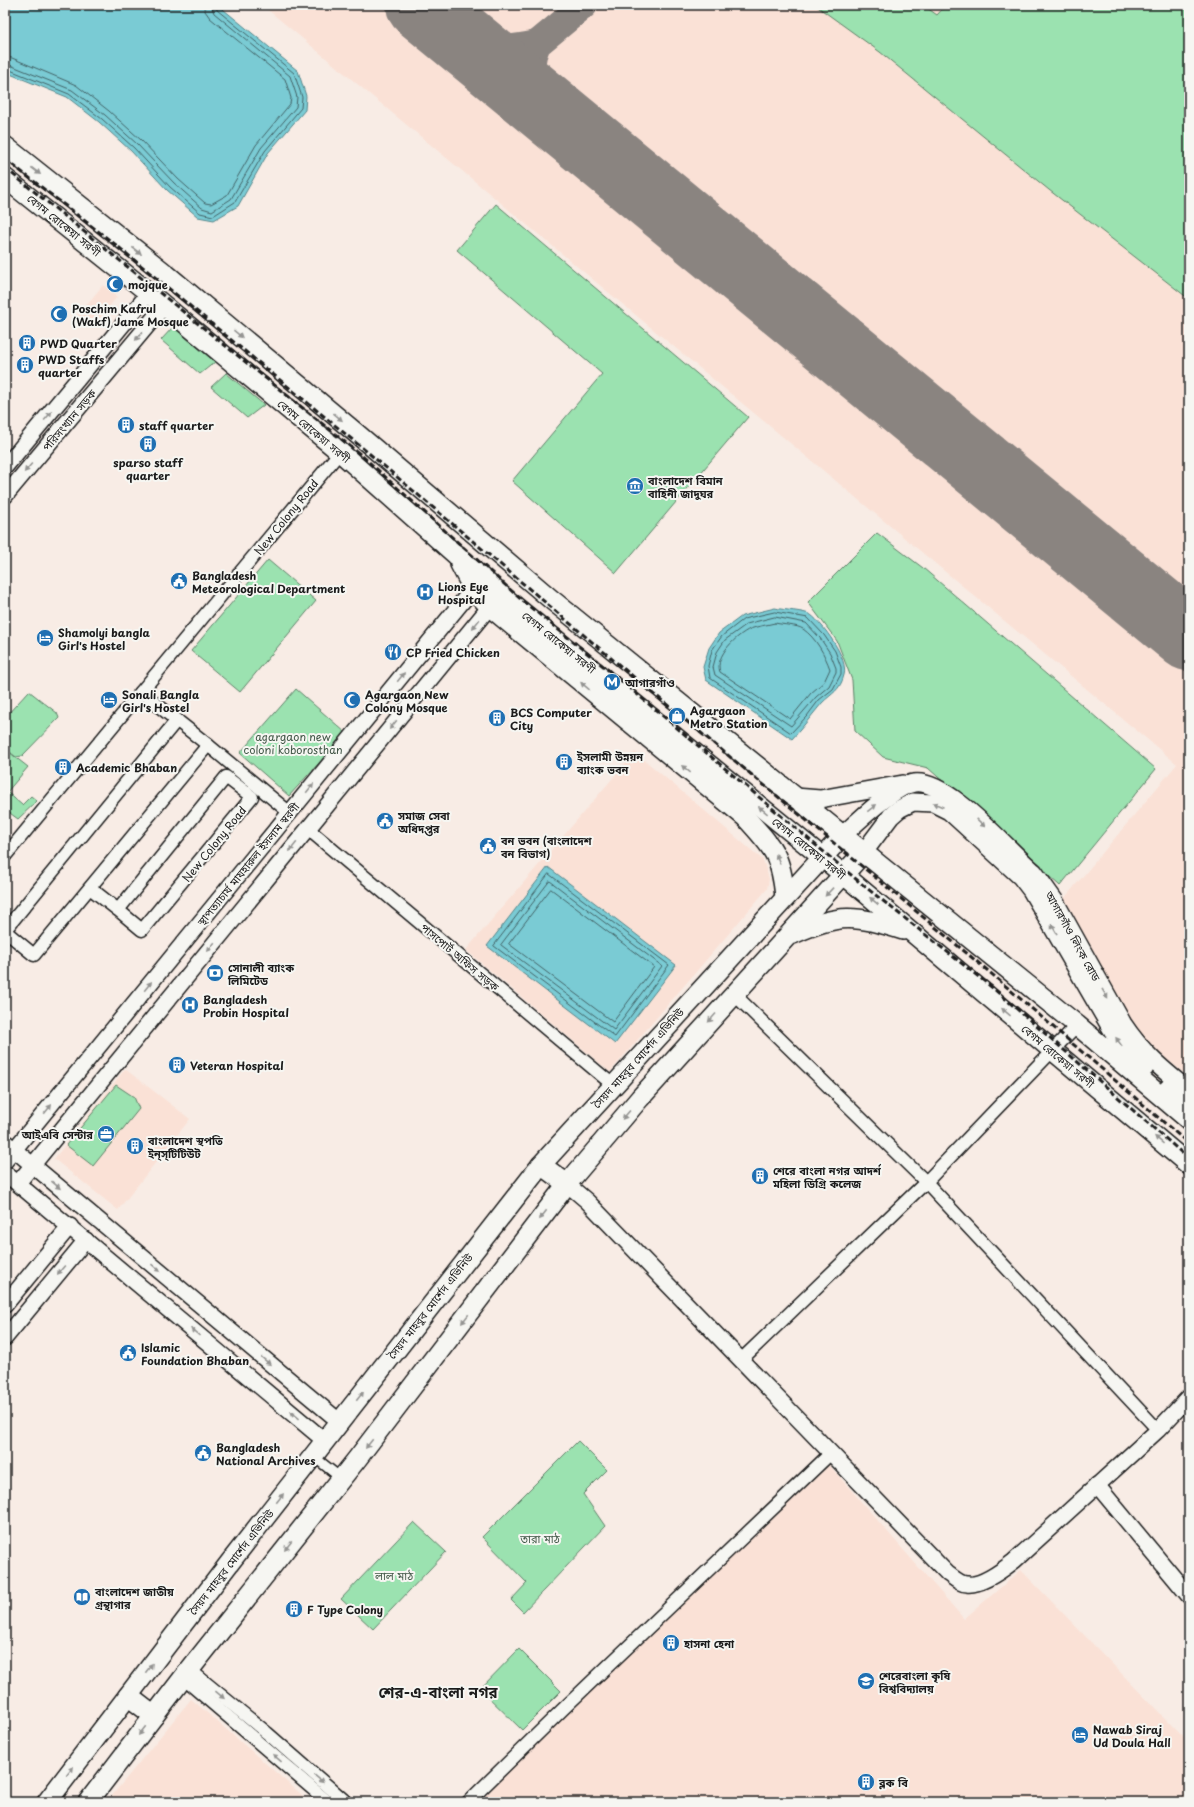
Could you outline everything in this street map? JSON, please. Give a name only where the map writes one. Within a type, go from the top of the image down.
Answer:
[{"type":"main road","points":[[5,146],[181,286],[552,600],[1077,1025],[1189,1120]]},
{"type":"main road","name":"বেগম রোকেয়া সরণী","points":[[5,178],[164,306],[340,452],[456,555],[478,583],[495,600],[629,698],[821,858],[844,875],[1189,1165]]},
{"type":"main road","points":[[149,294],[166,274]]},
{"type":"main road","points":[[164,306],[181,286]]},
{"type":"main road","points":[[340,452],[356,433]]},
{"type":"main road","points":[[495,600],[745,817],[774,850],[783,875],[785,897]]},
{"type":"main road","points":[[843,835],[863,815],[884,799],[913,783]]},
{"type":"main road","name":"আগারগাঁও লিংক রোড","points":[[795,798],[820,799],[891,785],[913,783],[931,785],[954,798],[1034,872],[1054,900],[1103,990],[1136,1044],[1155,1063],[1189,1091]]},
{"type":"main road","name":"আগারগাঁও লিংক রোড","points":[[864,852],[891,816],[906,805],[913,802],[933,803],[949,811],[1021,877],[1031,890],[1118,1040],[1127,1052],[1189,1106]]},
{"type":"main road","name":"সৈয়দ মাহবুব মোর্শেদ এভিনিউ","points":[[46,1802],[313,1456],[319,1436],[541,1165],[843,835]]},
{"type":"main road","points":[[88,1802],[186,1674],[342,1479],[567,1184],[640,1098],[864,852]]},
{"type":"main road","points":[[787,937],[823,922],[844,917],[863,919],[912,933]]},
{"type":"main road","points":[[541,1165],[567,1184]]},
{"type":"main road","points":[[128,1696],[154,1716]]},
{"type":"street","points":[[5,467],[149,294]]},
{"type":"street","name":"পরিসংখ্যান সড়ক","points":[[5,496],[164,306]]},
{"type":"street","name":"New Colony Road","points":[[5,856],[340,452]]},
{"type":"street","name":"স্থাপত্যাচার্য মাযহারুল ইসলাম স্বরণী","points":[[8,1151],[135,1002],[478,583]]},
{"type":"street","points":[[18,1183],[495,600]]},
{"type":"street","points":[[142,692],[308,828]]},
{"type":"street","points":[[23,909],[177,720]]},
{"type":"street","points":[[5,931],[34,955],[208,745]]},
{"type":"street","name":"New Colony Road","points":[[90,888],[142,930],[252,797],[226,777],[118,910]]},
{"type":"street","name":"পাসপোর্ট অফিস সড়ক","points":[[308,828],[613,1085]]},
{"type":"street","points":[[734,994],[926,1182],[1158,1430]]},
{"type":"street","points":[[135,1002],[154,1016]]},
{"type":"street","points":[[741,1360],[926,1182],[1077,1025]]},
{"type":"street","points":[[8,1151],[32,1165],[334,1418]]},
{"type":"street","points":[[5,1173],[319,1436]]},
{"type":"street","points":[[567,1184],[587,1201],[948,1574],[958,1581],[968,1585],[978,1582],[1004,1569],[1158,1430],[1189,1398]]},
{"type":"street","points":[[5,1305],[70,1226]]},
{"type":"street","points":[[5,1338],[86,1240]]},
{"type":"street","points":[[468,1802],[567,1704],[831,1453]]},
{"type":"street","points":[[313,1456],[342,1479]]},
{"type":"street","points":[[1100,1482],[1189,1581]]},
{"type":"street","points":[[1100,1482],[1189,1596]]},
{"type":"street","points":[[186,1674],[295,1766],[346,1802]]},
{"type":"street","points":[[295,1766],[328,1802]]},
{"type":"shaded area","points":[[262,5],[1189,5],[1189,1077],[1145,1042],[1136,1031],[1063,900],[1177,764]]},
{"type":"shaded area","points":[[103,285],[117,297],[92,327],[78,315]]},
{"type":"shaded area","points":[[635,752],[763,860],[769,879],[767,889],[610,1072],[466,950]]},
{"type":"shaded area","name":"আইএবি সেন্টার","points":[[125,1069],[190,1119],[118,1210],[54,1159]]},
{"type":"shaded area","name":"শেরেবাংলা কৃষি বিশ্ববিদ্যালয়","points":[[829,1465],[964,1619],[1021,1570],[1189,1743],[1189,1802],[475,1802]]},
{"type":"shaded area","points":[[191,1699],[310,1802],[107,1802]]},
{"type":"green space","points":[[815,5],[923,5],[937,15],[946,5],[1189,5],[1189,299],[1049,190],[880,52]]},
{"type":"green space","points":[[496,204],[748,417],[616,573],[512,481],[602,374],[457,250]]},
{"type":"green space","points":[[173,327],[215,362],[200,374],[161,340]]},
{"type":"green space","points":[[226,373],[264,405],[247,418],[211,387]]},
{"type":"green space","points":[[877,533],[923,568],[1156,769],[1060,886],[928,768],[883,757],[855,731],[852,680],[837,641],[808,602]]},
{"type":"green space","points":[[268,560],[316,601],[240,692],[191,651]]},
{"type":"green space","name":"agargaon new coloni koborosthan","points":[[296,689],[346,733],[289,796],[240,753]]},
{"type":"green space","points":[[29,691],[57,713],[59,718],[22,756],[16,757],[5,748],[5,717]]},
{"type":"green space","points":[[5,749],[28,767],[7,792],[22,805],[31,796],[37,801],[18,819],[7,811],[5,813]]},
{"type":"green space","points":[[116,1085],[134,1097],[139,1109],[93,1166],[66,1145]]},
{"type":"green space","name":"তারা মাঠ","points":[[578,1441],[607,1470],[583,1494],[605,1526],[523,1612],[511,1600],[527,1583],[482,1537]]},
{"type":"green space","name":"লাল মাঠ","points":[[414,1522],[446,1552],[373,1629],[341,1599]]},
{"type":"green space","points":[[519,1649],[561,1691],[522,1730],[480,1689]]},
{"type":"water","points":[[5,5],[218,5],[298,71],[306,96],[305,110],[268,153],[238,206],[214,220],[198,217],[167,190],[131,151],[99,122],[67,97],[5,72]]},
{"type":"water","points":[[775,608],[804,612],[811,615],[822,626],[834,642],[843,660],[845,668],[844,675],[838,688],[822,703],[792,739],[706,680],[703,667],[709,648],[719,633],[742,616]]},
{"type":"water","points":[[548,867],[676,965],[615,1044],[487,946]]},
{"type":"taxiway","points":[[537,101],[530,72],[533,55],[537,44],[584,5]]},
{"type":"taxiway","points":[[470,46],[487,49],[504,49],[537,44]]},
{"type":"runway","points":[[421,5],[1189,636]]},
{"type":"railway","points":[[5,159],[116,245],[371,455],[624,669],[987,970],[1189,1144]]},
{"type":"railway","points":[[5,168],[361,455],[524,602],[618,678],[863,885],[994,989],[1189,1159]]},
{"type":"place","name":"mojque","points":[[115,284]]},
{"type":"place","name":"Poschim Kafrul (Wakf) Jame Mosque","points":[[59,314]]},
{"type":"place","name":"PWD Quarter","points":[[27,343]]},
{"type":"place","name":"PWD Staffs quarter","points":[[25,365]]},
{"type":"place","name":"staff quarter","points":[[126,425]]},
{"type":"place","name":"sparso staff quarter","points":[[148,444]]},
{"type":"place","name":"বাংলাদেশ বিমান বাহিনী জাদুঘর","points":[[635,486]]},
{"type":"place","name":"Bangladesh Meteorological Department","points":[[179,581]]},
{"type":"place","name":"Lions Eye Hospital","points":[[425,592]]},
{"type":"place","name":"Shamolyi bangla Girl's Hostel","points":[[45,638]]},
{"type":"place","name":"CP Fried Chicken","points":[[393,652]]},
{"type":"place","name":"আগারগাঁও","points":[[612,682]]},
{"type":"place","name":"Sonali Bangla Girl's Hostel","points":[[109,700]]},
{"type":"place","name":"Agargaon New Colony Mosque","points":[[352,700]]},
{"type":"place","name":"Agargaon Metro Station","points":[[677,716]]},
{"type":"place","name":"BCS Computer City","points":[[497,718]]},
{"type":"place","name":"ইসলামী উন্নয়ন ব্যাংক ভবন","points":[[564,762]]},
{"type":"place","name":"Academic Bhaban","points":[[63,767]]},
{"type":"place","name":"সমাজ সেবা অধিদপ্তর","points":[[385,821]]},
{"type":"place","name":"বন ভবন (বাংলাদেশ বন বিভাগ)","points":[[488,846]]},
{"type":"place","name":"সোনালী ব্যাংক লিমিটেড","points":[[215,973]]},
{"type":"place","name":"Bangladesh Probin Hospital","points":[[190,1005]]},
{"type":"place","name":"Veteran Hospital","points":[[177,1065]]},
{"type":"place","name":"আইএবি সেন্টার","points":[[106,1134]]},
{"type":"place","name":"বাংলাদেশ স্থপতি ইন্‌স্‌টিটিউট","points":[[135,1146]]},
{"type":"place","name":"শেরে বাংলা নগর আদর্শ মহিলা ডিগ্রি কলেজ","points":[[760,1176]]},
{"type":"place","name":"Islamic Foundation Bhaban","points":[[128,1353]]},
{"type":"place","name":"Bangladesh National Archives","points":[[203,1453]]},
{"type":"place","name":"বাংলাদেশ জাতীয় গ্রন্থাগার","points":[[82,1597]]},
{"type":"place","name":"F Type Colony","points":[[294,1609]]},
{"type":"place","name":"হাসনা হেনা","points":[[671,1643]]},
{"type":"place","name":"শেরেবাংলা কৃষি বিশ্ববিদ্যালয়","points":[[866,1681]]},
{"type":"place","name":"Nawab Siraj Ud Doula Hall","points":[[1080,1735]]},
{"type":"place","name":"ব্লক বি","points":[[866,1782]]},
{"type":"district","name":"শের-এ-বাংলা নগর","points":[[438,1691]]}]
